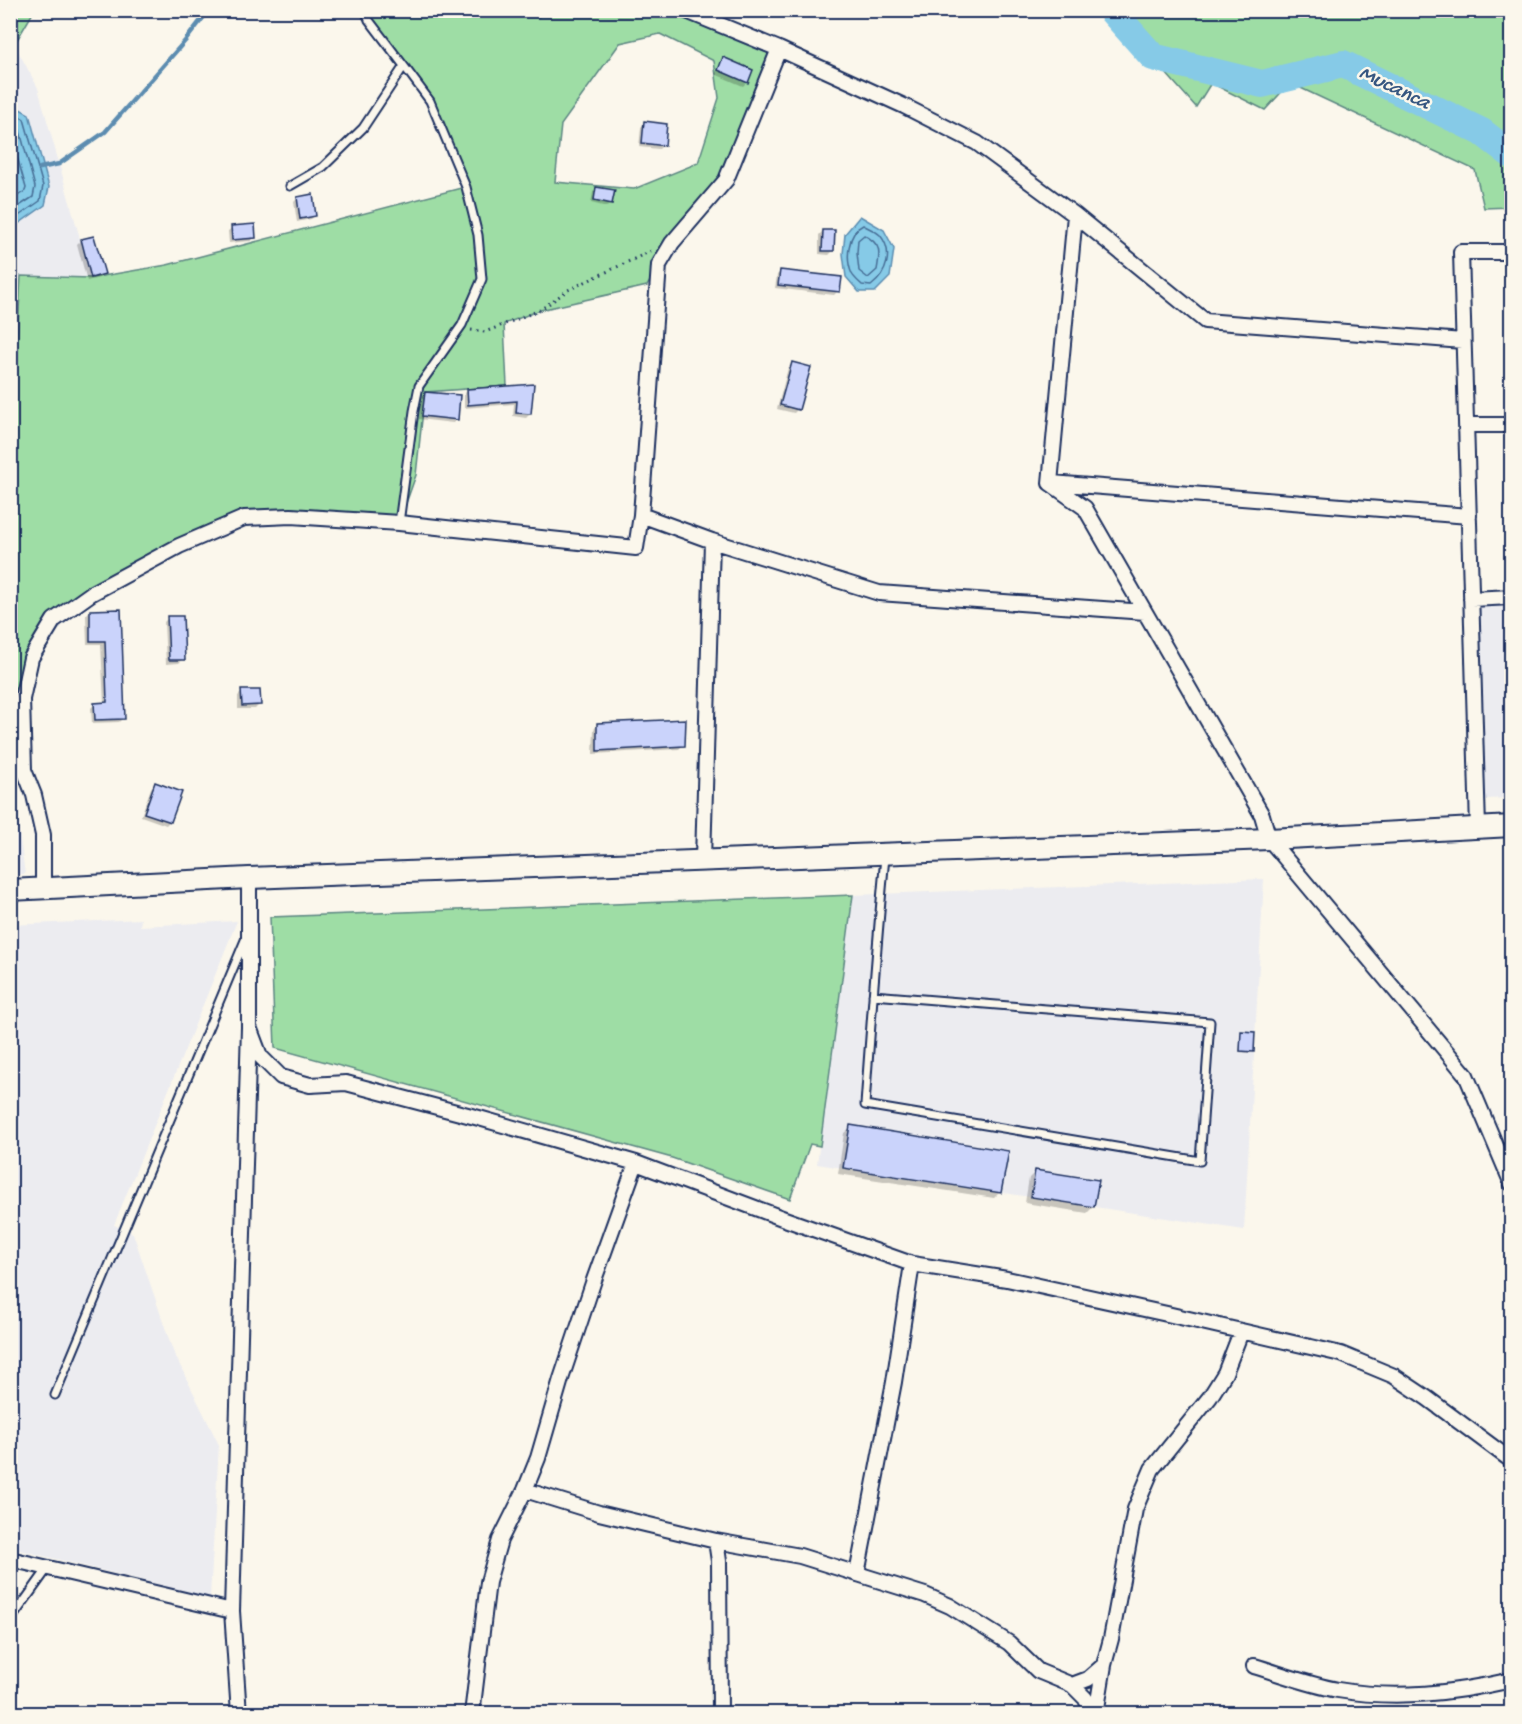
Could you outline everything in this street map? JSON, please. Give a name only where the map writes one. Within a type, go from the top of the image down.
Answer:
[{"type":"street","points":[[684,10],[779,49],[904,105],[977,143],[1075,215],[1205,321],[1463,341]]},
{"type":"street","points":[[43,888],[44,835],[34,795],[24,770],[22,699],[31,658],[54,620],[92,593],[178,546],[244,518],[291,516],[399,523],[636,548],[641,515],[659,265],[672,243],[726,180],[779,49]]},
{"type":"street","points":[[1050,483],[1075,215]]},
{"type":"street","points":[[1478,828],[1461,252],[1512,252]]},
{"type":"street","points":[[1466,425],[1512,425]]},
{"type":"street","points":[[1050,483],[1469,516]]},
{"type":"street","points":[[1050,483],[1085,508],[1262,815],[1269,839],[1466,1075],[1510,1177]]},
{"type":"street","points":[[641,515],[712,541],[879,593],[1145,612]]},
{"type":"street","points":[[703,860],[712,541]]},
{"type":"street","points":[[1471,599],[1512,597]]},
{"type":"street","points":[[10,890],[249,878],[1269,839],[1512,826]]},
{"type":"street","points":[[239,1713],[232,1611],[249,1027],[249,878]]},
{"type":"street","points":[[249,1027],[260,1056],[281,1077],[310,1085],[346,1083],[636,1163],[912,1264],[1008,1279],[1341,1354],[1394,1376],[1512,1461]]},
{"type":"street","points":[[472,1713],[488,1582],[500,1540],[538,1458],[561,1379],[636,1163]]},
{"type":"street","points":[[857,1574],[894,1382],[912,1264]]},
{"type":"street","points":[[1095,1713],[1136,1509],[1152,1469],[1210,1397],[1225,1373],[1241,1332]]},
{"type":"street","points":[[525,1490],[599,1513],[716,1541],[800,1556],[925,1595],[950,1606],[1009,1643],[1038,1671],[1072,1685],[1095,1713]]},
{"type":"street","points":[[716,1541],[719,1561],[720,1713]]},
{"type":"street","points":[[10,1558],[232,1611]]},
{"type":"street","points":[[1072,1685],[1088,1679],[1104,1665]]},
{"type":"street","points":[[1254,1666],[1337,1690],[1403,1696],[1453,1692],[1512,1680]]},
{"type":"lane","points":[[365,10],[369,20],[430,102],[466,187],[478,235],[482,279],[462,325],[419,386],[399,523]]},
{"type":"lane","points":[[290,186],[323,167],[363,128],[404,66]]},
{"type":"lane","points":[[873,995],[1210,1022],[1200,1161],[865,1105],[873,995],[885,853]]},
{"type":"lane","points":[[55,1395],[249,932]]},
{"type":"lane","points":[[10,1621],[48,1568]]},
{"type":"path","points":[[462,325],[473,332],[485,332],[540,310],[568,290],[633,258],[672,243]]},
{"type":"shaded area","points":[[11,38],[38,88],[91,278],[21,276],[11,458]]},
{"type":"shaded area","points":[[1511,605],[1511,798],[1486,799],[1480,606]]},
{"type":"shaded area","points":[[10,765],[15,803],[25,874],[11,875]]},
{"type":"shaded area","points":[[1264,879],[1244,1230],[817,1164],[853,895]]},
{"type":"shaded area","points":[[141,919],[140,926],[237,921],[114,1225],[133,1233],[173,1351],[219,1445],[210,1597],[11,1548],[11,925]]},
{"type":"green space","points":[[490,10],[539,17],[541,10],[684,11],[777,49],[726,180],[659,265],[647,286],[540,310],[504,324],[507,386],[425,392],[416,475],[399,523],[244,518],[54,620],[31,658],[22,737],[11,729],[10,459],[21,276],[91,278],[167,265],[465,187],[430,101],[365,11]],"holes":[[[660,34],[714,61],[719,98],[698,163],[634,189],[555,182],[561,125],[620,43]]]},
{"type":"green space","points":[[10,11],[34,11],[14,45],[11,38]]},
{"type":"green space","points":[[1111,11],[1511,11],[1511,207],[1484,208],[1475,170],[1290,83],[1265,110],[1211,83],[1196,107]]},
{"type":"green space","points":[[853,895],[820,1146],[810,1144],[790,1199],[672,1158],[275,1048],[270,917]]},
{"type":"water","points":[[11,104],[29,114],[49,187],[45,205],[11,229]]},
{"type":"water","points":[[860,216],[884,230],[894,249],[890,277],[875,292],[859,292],[846,277],[843,254],[845,234]]},
{"type":"building","points":[[723,57],[753,70],[748,83],[718,70]]},
{"type":"building","points":[[644,121],[667,124],[665,146],[642,143]]},
{"type":"building","points":[[596,187],[615,190],[612,204],[594,200]]},
{"type":"building","points":[[313,194],[316,216],[300,219],[297,197]]},
{"type":"building","points":[[255,224],[256,238],[232,240],[231,226]]},
{"type":"building","points":[[823,230],[835,230],[834,251],[822,251]]},
{"type":"building","points":[[94,236],[105,274],[91,278],[81,239]]},
{"type":"building","points":[[780,270],[842,277],[840,292],[778,285]]},
{"type":"building","points":[[792,362],[811,367],[799,410],[780,405]]},
{"type":"building","points":[[534,384],[531,414],[516,413],[517,401],[468,405],[467,389]]},
{"type":"building","points":[[425,392],[460,395],[458,420],[422,416]]},
{"type":"building","points":[[121,609],[125,719],[95,720],[94,703],[107,702],[105,641],[90,641],[90,610]]},
{"type":"building","points":[[167,616],[183,616],[185,660],[169,660]]},
{"type":"building","points":[[241,690],[260,690],[261,705],[242,706]]},
{"type":"building","points":[[686,719],[685,746],[597,751],[597,723]]},
{"type":"building","points":[[155,782],[182,792],[171,822],[144,813]]},
{"type":"building","points":[[1241,1031],[1255,1032],[1254,1052],[1240,1051]]},
{"type":"building","points":[[850,1125],[1009,1151],[1001,1193],[843,1168]]},
{"type":"building","points":[[1035,1170],[1099,1180],[1094,1207],[1031,1197]]},
{"type":"waterway","points":[[40,168],[59,164],[105,132],[185,41],[209,10]]},
{"type":"waterway","name":"Mucanca","points":[[1111,10],[1153,57],[1262,84],[1343,64],[1482,132],[1512,155]]}]
